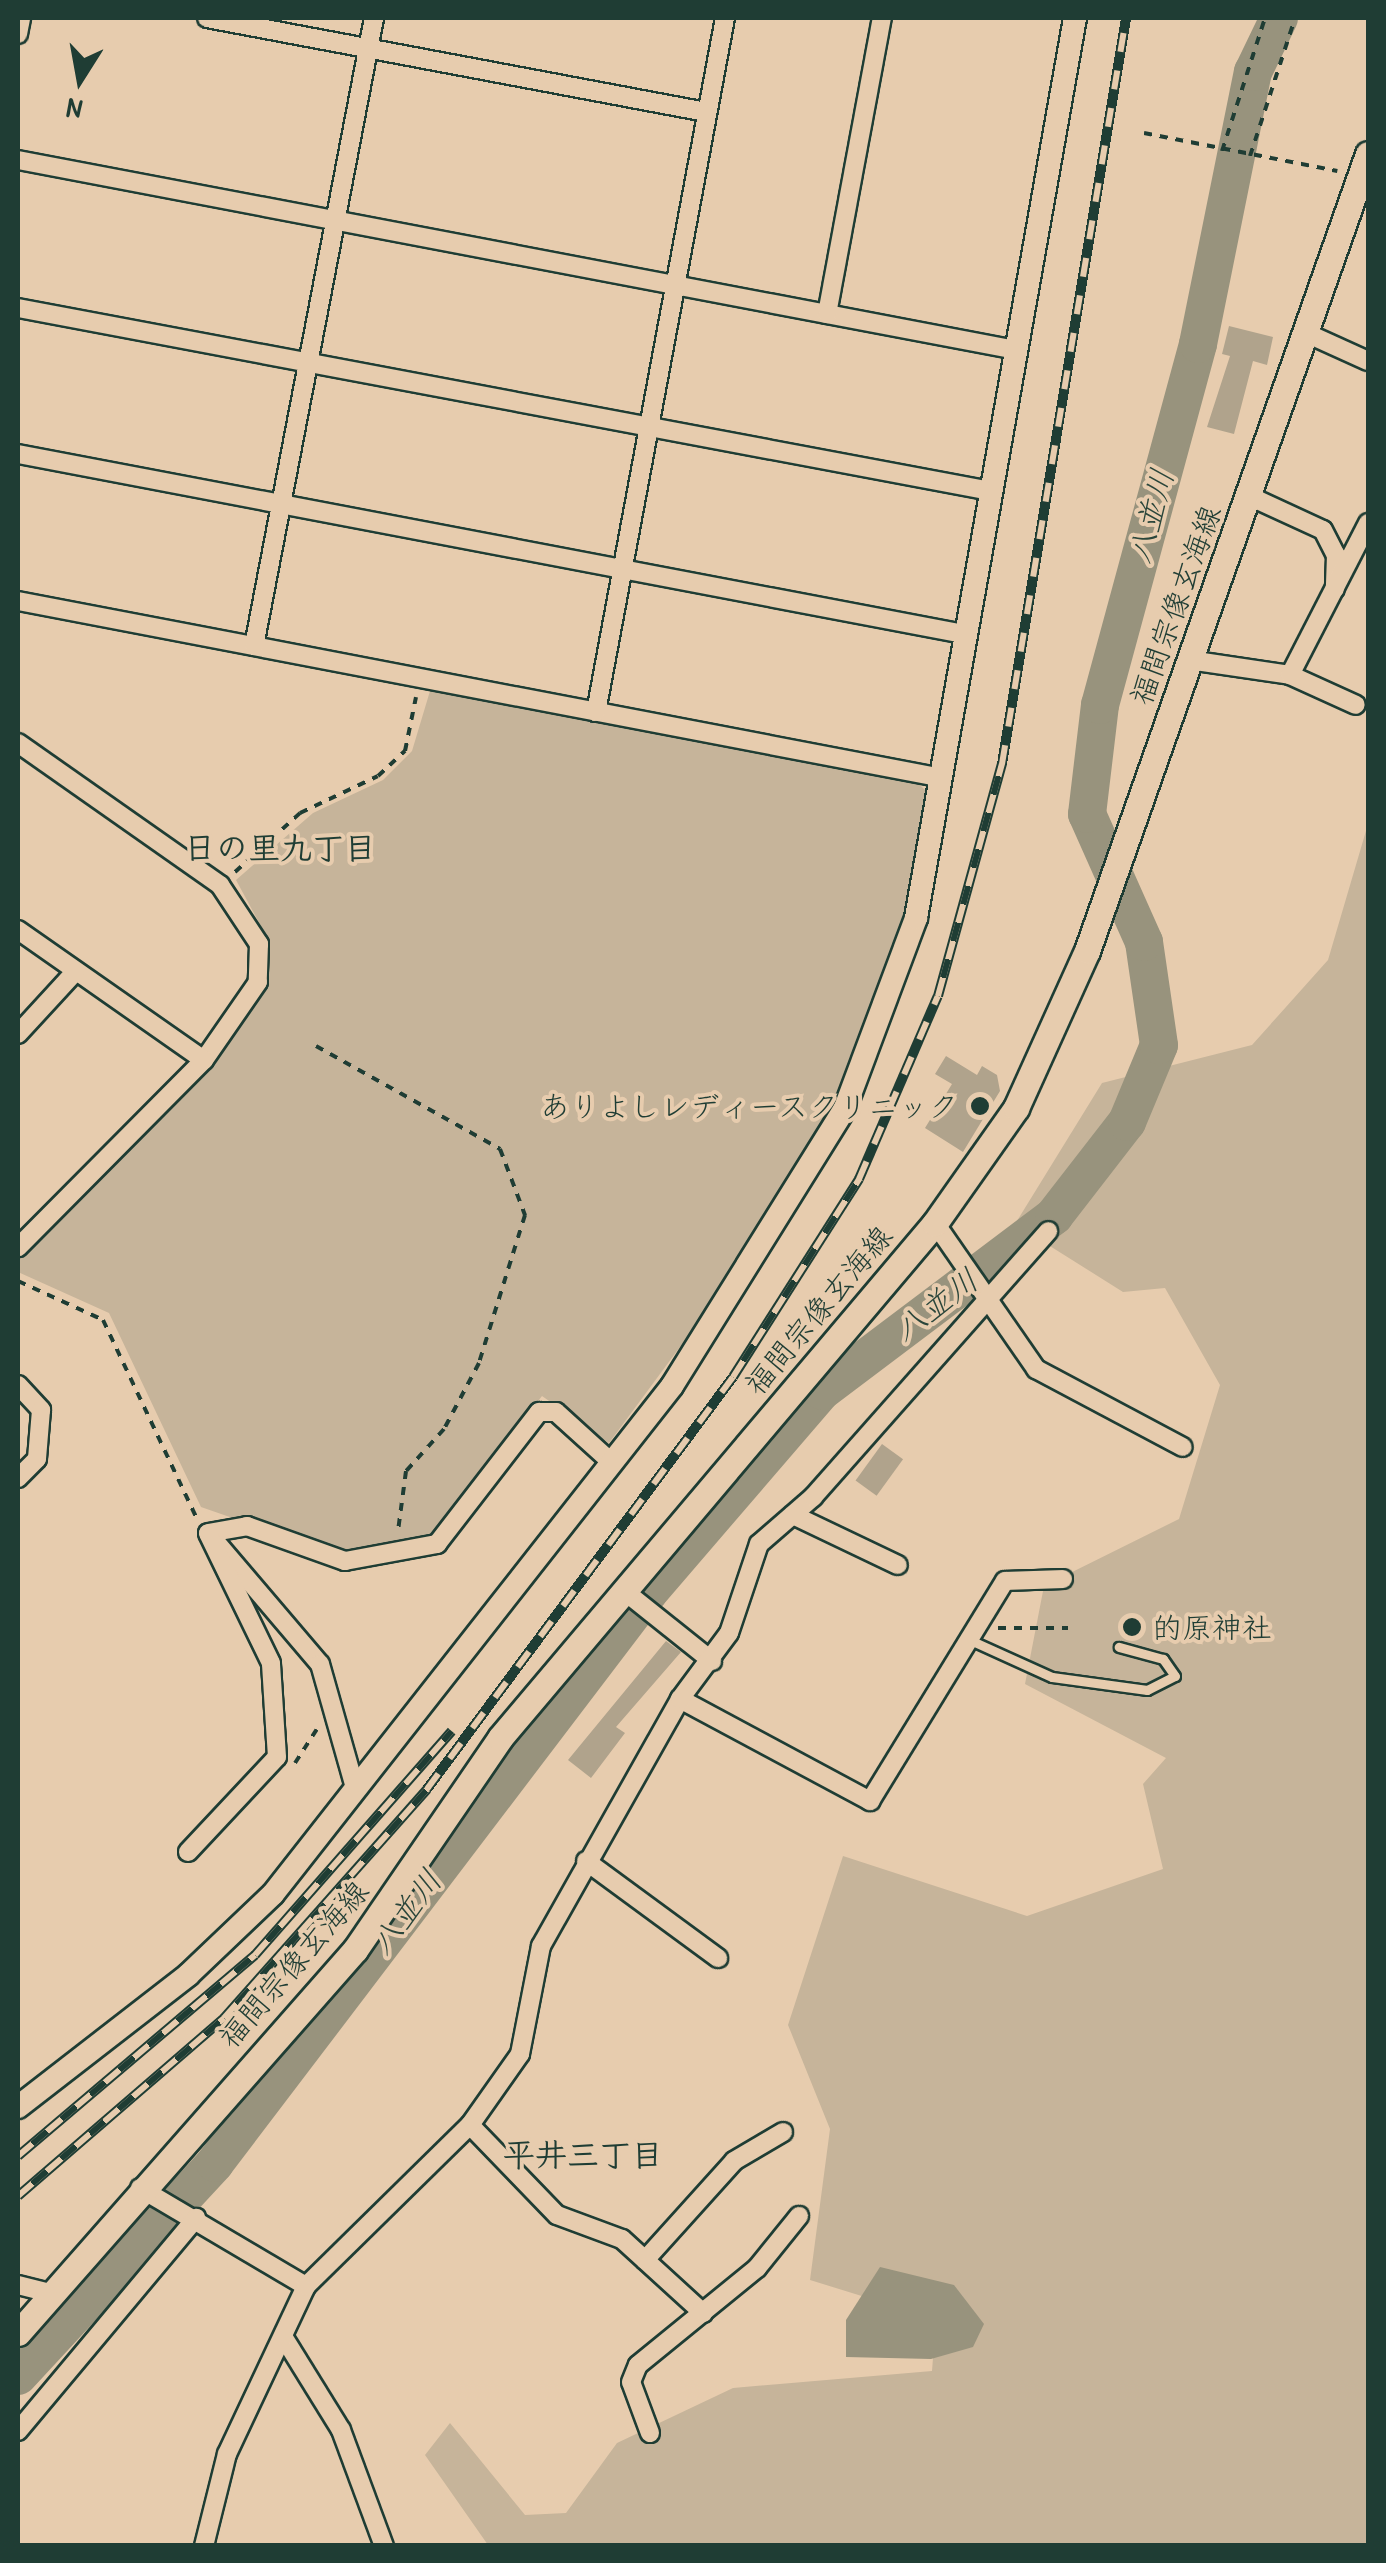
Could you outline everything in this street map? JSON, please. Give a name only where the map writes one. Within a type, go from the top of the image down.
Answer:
[{"type":"main road","name":"福間宗像玄海線","points":[[18,2333],[149,2192],[355,1950],[500,1738],[629,1595],[935,1223],[1044,1053],[1366,170]]},
{"type":"street","points":[[18,34],[20,18]]},
{"type":"street","points":[[206,18],[706,112]]},
{"type":"street","points":[[254,646],[374,18]]},
{"type":"street","points":[[596,712],[725,18]]},
{"type":"street","points":[[827,314],[882,18]]},
{"type":"street","points":[[18,2108],[188,1975],[272,1894],[608,1460],[751,1268],[866,1064],[916,918],[937,777],[1075,18]]},
{"type":"street","points":[[18,160],[1016,350]]},
{"type":"street","points":[[18,308],[990,491]]},
{"type":"street","points":[[1306,333],[1368,361]]},
{"type":"street","points":[[18,454],[964,634]]},
{"type":"street","points":[[1249,496],[1323,530],[1336,555],[1335,599]]},
{"type":"street","points":[[1290,674],[1335,599],[1368,523]]},
{"type":"street","points":[[18,601],[937,777]]},
{"type":"street","points":[[1189,660],[1290,674],[1356,705]]},
{"type":"street","points":[[18,743],[220,885],[259,944],[258,982],[204,1060],[18,1247]]},
{"type":"street","points":[[18,930],[204,1060]]},
{"type":"street","points":[[18,1034],[75,972]]},
{"type":"street","points":[[935,1223],[993,1301],[1036,1369],[1182,1448]]},
{"type":"street","points":[[204,2546],[227,2454],[306,2286],[470,2125],[520,2054],[540,1946],[680,1699],[712,1660],[759,1544],[793,1515],[993,1301],[1048,1231]]},
{"type":"street","points":[[18,1385],[41,1410],[37,1459],[18,1478]]},
{"type":"street","points":[[208,1533],[247,1526],[345,1561],[437,1544],[539,1412],[556,1412],[608,1460]]},
{"type":"street","points":[[793,1515],[898,1565]]},
{"type":"street","points":[[208,1533],[320,1664],[355,1788]]},
{"type":"street","points":[[188,1852],[277,1758],[271,1663],[208,1533]]},
{"type":"street","points":[[680,1699],[870,1801],[1005,1580],[1063,1578]]},
{"type":"street","points":[[629,1595],[712,1660]]},
{"type":"street","points":[[586,1861],[718,1958]]},
{"type":"street","points":[[470,2125],[557,2215],[622,2239],[703,2313]]},
{"type":"street","points":[[645,2260],[734,2161],[783,2132]]},
{"type":"street","points":[[149,2192],[306,2286]]},
{"type":"street","points":[[650,2433],[631,2382],[638,2365],[757,2268],[799,2216]]},
{"type":"street","points":[[18,2431],[192,2217]]},
{"type":"street","points":[[18,2285],[54,2294]]},
{"type":"street","points":[[284,2338],[341,2430],[384,2546]]},
{"type":"lane","points":[[971,1634],[1052,1677],[1147,1690],[1175,1676],[1163,1659],[1119,1647]]},
{"type":"path","points":[[1222,151],[1265,18]]},
{"type":"path","points":[[1250,157],[1295,18]]},
{"type":"path","points":[[1144,134],[1250,157],[1366,170]]},
{"type":"path","points":[[220,885],[300,814],[378,776],[404,751],[420,678]]},
{"type":"path","points":[[316,1046],[500,1149],[525,1214],[479,1364],[444,1429],[406,1471],[398,1551]]},
{"type":"path","points":[[18,1281],[103,1320],[177,1491],[208,1533]]},
{"type":"path","points":[[971,1634],[1068,1628]]},
{"type":"path","points":[[268,1767],[285,1779],[333,1717]]},
{"type":"shaded area","points":[[430,691],[917,782],[926,791],[902,933],[852,1069],[736,1271],[609,1443],[542,1396],[432,1538],[342,1556],[201,1507],[109,1313],[18,1272],[18,1260],[214,1066],[264,986],[268,939],[236,880],[313,813],[383,780],[412,751]]},
{"type":"shaded area","points":[[1368,824],[1368,2545],[488,2545],[425,2455],[450,2423],[525,2515],[566,2513],[617,2443],[733,2388],[932,2371],[936,2319],[810,2280],[830,2129],[788,2025],[843,1856],[1027,1916],[1163,1869],[1143,1784],[1166,1758],[1025,1684],[1044,1586],[1179,1519],[1220,1385],[1165,1288],[1123,1292],[1015,1224],[1102,1083],[1252,1045],[1328,960]]},
{"type":"shaded area","points":[[880,2267],[954,2285],[984,2324],[973,2347],[931,2359],[846,2357],[846,2320]]},
{"type":"building","points":[[1229,326],[1273,337],[1267,365],[1253,361],[1234,434],[1207,427],[1230,356],[1222,354]]},
{"type":"building","name":"ありよしレディースクリニック","points":[[946,1056],[977,1075],[982,1066],[997,1075],[1000,1091],[963,1152],[925,1128],[952,1084],[935,1074]]},
{"type":"building","points":[[882,1444],[903,1459],[877,1496],[856,1480]]},
{"type":"building","points":[[666,1641],[681,1652],[616,1727],[625,1733],[591,1778],[568,1760]]},
{"type":"waterway","name":"八並川","points":[[18,2376],[215,2163],[649,1592],[822,1391],[1054,1216],[1127,1122],[1159,1045],[1144,942],[1087,814],[1100,705],[1198,344],[1253,72],[1279,18]]},
{"type":"railway","points":[[18,2196],[224,2018],[427,1789],[733,1377],[859,1179],[938,996],[1002,764],[1126,18]]},
{"type":"railway","points":[[18,2156],[255,1955],[452,1731]]},
{"type":"place","name":"ありよしレディースクリニック","points":[[980,1106]]},
{"type":"place","name":"的原神社","points":[[1132,1627]]},
{"type":"district","name":"日の里九丁目","points":[[280,848]]},
{"type":"district","name":"平井三丁目","points":[[583,2155]]}]
